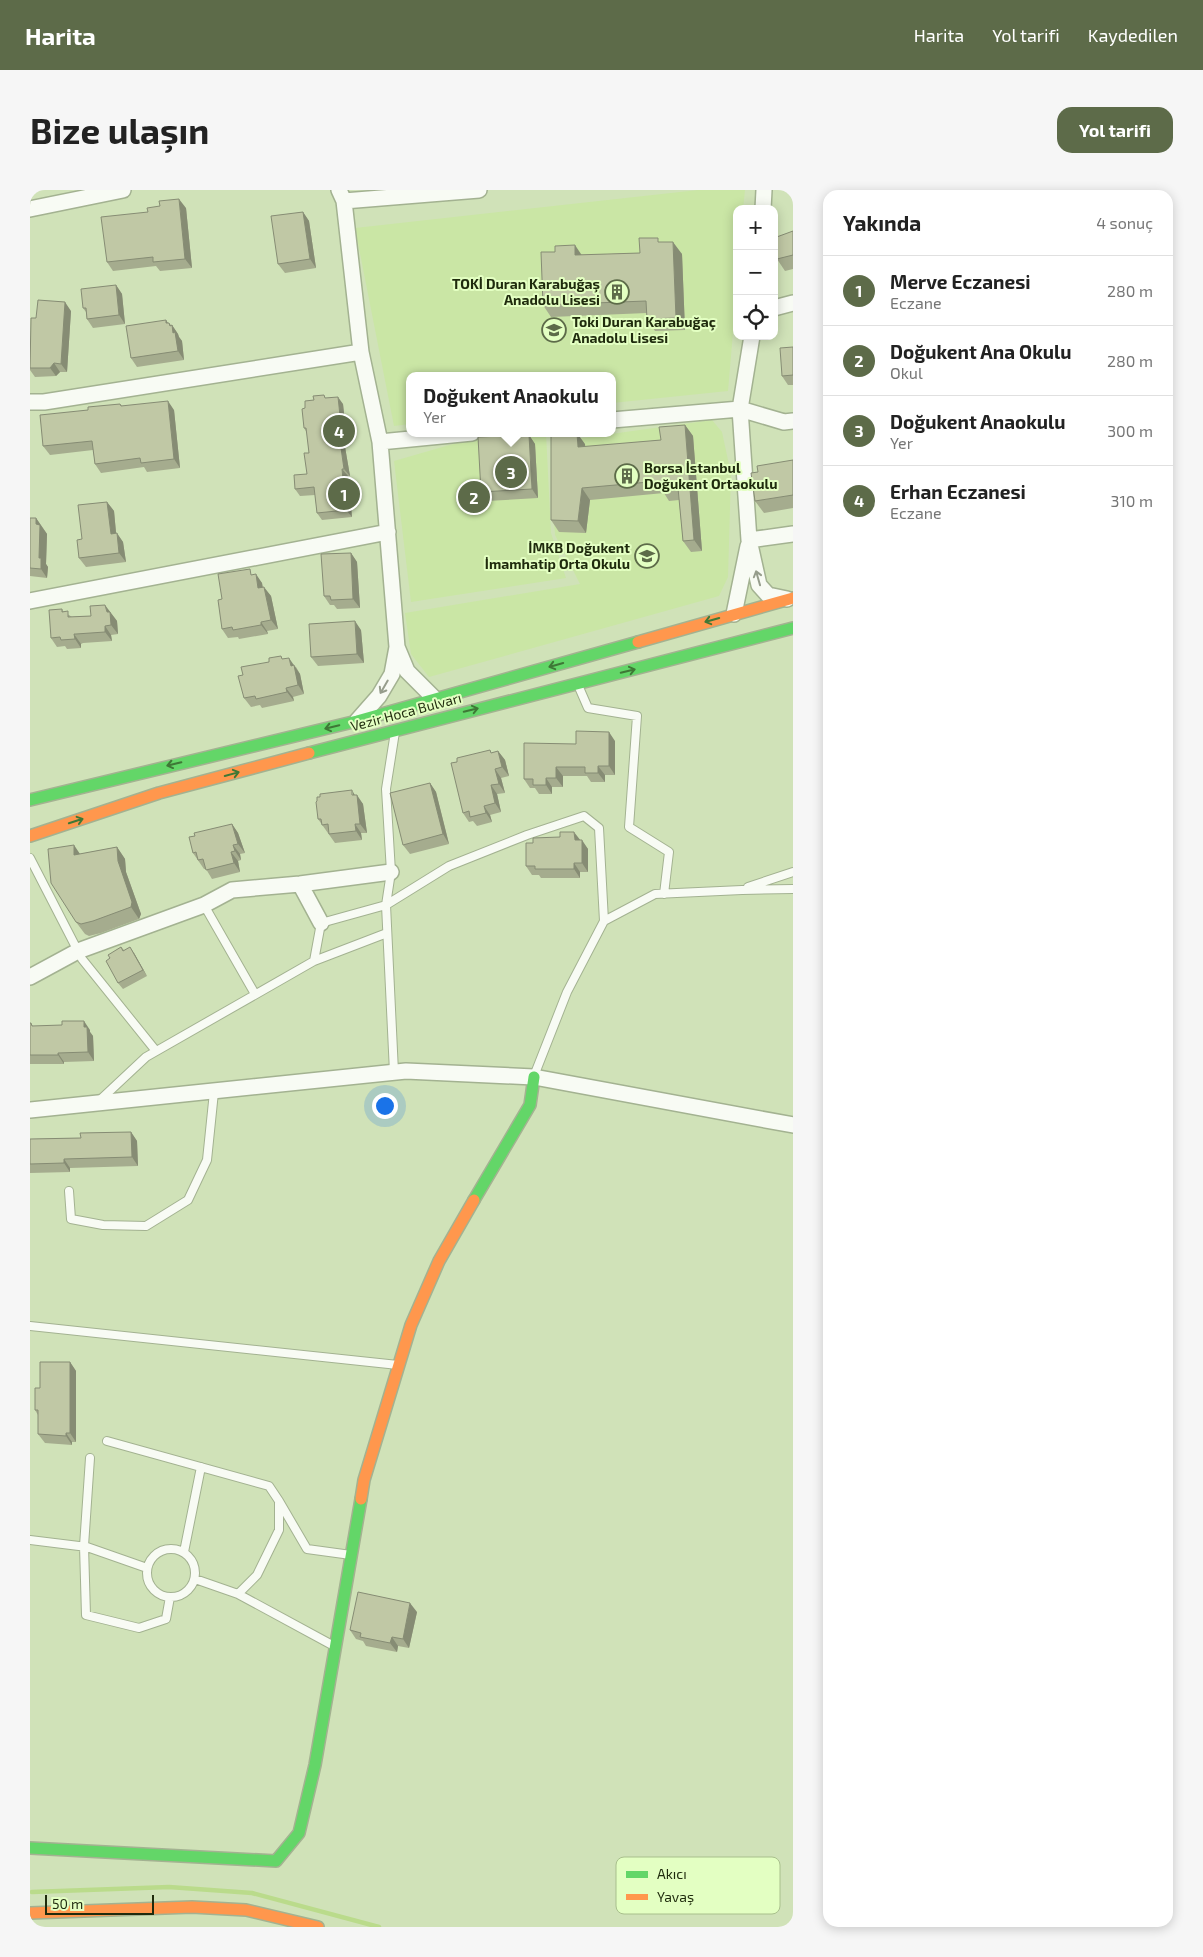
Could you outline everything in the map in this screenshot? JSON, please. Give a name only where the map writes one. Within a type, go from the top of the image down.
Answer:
[{"type":"main road","name":"Vezir Hoca Bulvarı","points":[[30,800],[357,721],[790,599]]},
{"type":"main road","name":"Vezir Hoca Bulvarı","points":[[30,836],[159,794],[395,730],[793,628]]},
{"type":"main road","points":[[30,1848],[276,1861],[299,1833],[336,1647],[364,1480],[411,1325],[439,1261],[530,1105],[534,1077]]},
{"type":"main road","points":[[30,1914],[192,1907],[246,1910],[318,1927]]},
{"type":"street","points":[[30,209],[123,190]]},
{"type":"street","points":[[357,721],[379,696],[392,674],[397,647],[380,442],[361,352],[341,196],[479,190]]},
{"type":"street","points":[[762,205],[764,190]]},
{"type":"street","points":[[778,307],[793,303]]},
{"type":"street","points":[[751,340],[740,409],[749,540],[760,585],[768,594],[790,599]]},
{"type":"street","points":[[30,402],[44,402],[361,352]]},
{"type":"street","points":[[616,420],[740,409],[784,422],[793,421]]},
{"type":"street","points":[[380,442],[431,437]]},
{"type":"street","points":[[30,601],[388,532]]},
{"type":"street","points":[[749,540],[793,534]]},
{"type":"street","points":[[734,614],[749,540]]},
{"type":"street","points":[[397,647],[407,672],[435,699]]},
{"type":"street","points":[[30,977],[78,951],[204,905],[232,890],[300,884],[391,872]]},
{"type":"street","points":[[300,884],[321,923]]},
{"type":"street","points":[[30,1110],[406,1071],[534,1077],[793,1125]]},
{"type":"lane","points":[[578,684],[588,708],[638,716],[629,827],[669,852],[664,894]]},
{"type":"lane","points":[[394,1072],[386,905],[391,872],[386,789],[395,730]]},
{"type":"lane","points":[[314,961],[321,923],[386,905],[449,866],[527,835],[584,816],[599,828],[604,921],[568,992],[534,1077]]},
{"type":"lane","points":[[30,858],[82,959],[156,1051]]},
{"type":"lane","points":[[742,890],[793,872]]},
{"type":"lane","points":[[604,921],[655,894],[793,889]]},
{"type":"lane","points":[[204,905],[255,994]]},
{"type":"lane","points":[[96,1104],[146,1057],[156,1051],[314,961],[387,933]]},
{"type":"lane","points":[[69,1191],[71,1218],[104,1226],[146,1226],[188,1200],[207,1160],[214,1092]]},
{"type":"lane","points":[[30,1326],[399,1365]]},
{"type":"lane","points":[[107,1441],[269,1486],[280,1501],[307,1549],[352,1555]]},
{"type":"lane","points":[[90,1458],[84,1546],[86,1615],[139,1628],[166,1619],[170,1597]]},
{"type":"lane","points":[[184,1552],[201,1467]]},
{"type":"lane","points":[[238,1594],[257,1575],[279,1530],[280,1501]]},
{"type":"lane","points":[[30,1540],[84,1546],[147,1568]]},
{"type":"lane","points":[[169,1548],[184,1552],[194,1564],[195,1580],[186,1593],[178,1596],[162,1596],[150,1584],[147,1577],[147,1568],[154,1554],[169,1548]]},
{"type":"lane","points":[[195,1580],[238,1594],[336,1647]]},
{"type":"shaded area","name":"Toki Duran Karabuğaç Anadolu Lisesi","points":[[698,190],[745,190],[743,205],[733,205],[733,332],[728,391],[616,403],[616,372],[406,372],[406,424],[394,426],[355,228]]},
{"type":"shaded area","name":"İMKB Doğukent İmamhatip Orta Okulu","points":[[712,420],[722,432],[731,474],[728,577],[719,596],[429,677],[411,654],[405,613],[580,584],[555,535],[551,474],[553,442],[589,437],[616,437],[616,433]]},
{"type":"shaded area","points":[[477,437],[546,437],[551,533],[566,578],[411,602],[394,461]]},
{"type":"building","points":[[179,199],[185,259],[153,262],[153,257],[107,262],[101,217],[148,212],[147,208],[160,206],[159,201]]},
{"type":"building","points":[[303,212],[310,259],[278,264],[271,216]]},
{"type":"building","points":[[793,231],[793,255],[778,259],[778,237]]},
{"type":"building","name":"TOKİ Duran Karabuğaş Anadolu Lisesi","points":[[639,238],[658,238],[658,242],[673,242],[676,318],[647,319],[646,301],[543,305],[541,252],[555,252],[555,246],[575,245],[575,255],[640,253]]},
{"type":"building","points":[[116,285],[119,315],[87,319],[86,308],[83,308],[81,289]]},
{"type":"building","points":[[38,300],[65,302],[61,364],[54,363],[50,368],[30,368],[31,318],[36,318]]},
{"type":"building","points":[[166,320],[166,323],[169,323],[170,326],[172,325],[173,333],[175,332],[178,351],[131,358],[126,326]]},
{"type":"building","points":[[793,347],[793,375],[782,376],[780,348]]},
{"type":"building","points":[[324,395],[325,398],[338,397],[342,434],[339,434],[344,469],[342,469],[346,510],[317,513],[314,487],[295,489],[294,475],[307,474],[304,453],[309,453],[302,409],[305,408],[305,401],[314,400],[313,396]]},
{"type":"building","points":[[168,401],[174,459],[141,463],[140,458],[95,464],[92,441],[43,446],[40,415],[88,410],[88,407]]},
{"type":"building","name":"Borsa İstanbul Doğukent Ortaokulu","points":[[685,425],[694,540],[683,541],[678,488],[661,489],[660,481],[582,488],[578,521],[551,520],[551,437],[577,437],[578,447],[661,440],[659,427]]},
{"type":"building","points":[[478,437],[529,437],[532,489],[481,492]]},
{"type":"building","points":[[793,460],[793,495],[755,501],[751,473],[758,472],[757,466]]},
{"type":"building","points":[[107,502],[111,534],[117,533],[119,553],[79,558],[77,540],[82,539],[78,505]]},
{"type":"building","points":[[30,518],[36,518],[36,524],[40,525],[39,558],[41,558],[41,569],[30,568]]},
{"type":"building","points":[[351,553],[353,599],[331,600],[330,596],[324,596],[321,554]]},
{"type":"building","points":[[250,569],[251,575],[256,574],[258,588],[264,587],[271,620],[261,622],[261,625],[233,630],[232,627],[222,629],[218,600],[222,599],[218,574]]},
{"type":"building","points":[[105,605],[107,612],[110,612],[111,625],[105,626],[105,632],[74,634],[75,639],[61,640],[60,637],[51,638],[49,610],[62,609],[62,612],[68,611],[68,617],[91,616],[90,606]]},
{"type":"building","points":[[355,621],[357,654],[311,657],[309,624]]},
{"type":"building","points":[[281,656],[282,659],[289,658],[291,666],[294,665],[298,685],[286,688],[287,692],[256,699],[255,696],[244,698],[238,676],[243,675],[241,667],[269,662],[269,658]]},
{"type":"building","points":[[576,731],[609,732],[609,766],[598,766],[598,773],[585,773],[585,767],[556,767],[556,778],[546,778],[546,785],[533,785],[533,779],[524,779],[524,743],[576,744]]},
{"type":"building","points":[[490,750],[491,753],[498,751],[502,767],[495,769],[499,784],[491,785],[495,803],[484,806],[486,813],[470,817],[469,811],[463,813],[451,763],[457,762],[457,758]]},
{"type":"building","points":[[430,783],[443,834],[403,845],[390,793]]},
{"type":"building","points":[[352,790],[352,795],[357,795],[360,824],[355,824],[356,831],[329,834],[328,824],[322,825],[321,819],[318,819],[317,797],[320,797],[320,794]]},
{"type":"building","points":[[232,824],[238,844],[233,845],[235,851],[231,852],[234,863],[206,870],[203,859],[198,860],[196,852],[193,853],[189,837],[195,836],[194,833]]},
{"type":"building","points":[[560,832],[574,832],[575,840],[582,840],[582,863],[574,863],[574,869],[535,869],[535,866],[526,866],[526,843],[533,843],[533,838],[560,837]]},
{"type":"building","points":[[74,845],[74,855],[117,847],[118,861],[132,902],[131,907],[93,921],[81,924],[76,922],[51,883],[48,849]]},
{"type":"building","points":[[121,947],[123,951],[130,947],[143,970],[118,983],[106,961],[110,958],[108,955]]},
{"type":"building","points":[[62,1021],[84,1021],[84,1027],[87,1027],[88,1052],[30,1055],[30,1023],[32,1026],[62,1025]]},
{"type":"building","points":[[131,1132],[132,1157],[64,1159],[64,1163],[30,1164],[30,1139],[81,1138],[80,1133]]},
{"type":"building","points":[[40,1362],[70,1362],[70,1433],[66,1433],[66,1436],[38,1434],[38,1410],[35,1410],[35,1388],[40,1388]]},
{"type":"building","points":[[358,1592],[410,1603],[403,1639],[392,1637],[390,1643],[360,1637],[361,1633],[350,1630]]},
{"type":"waterway","points":[[32,1892],[169,1887],[252,1893],[379,1927]]},
{"type":"traffic: fast","points":[[309,753],[793,628]]},
{"type":"traffic: fast","points":[[30,800],[357,721],[638,642]]},
{"type":"traffic: fast","points":[[474,1200],[530,1105],[534,1077]]},
{"type":"traffic: fast","points":[[30,1848],[276,1861],[299,1833],[315,1765],[361,1499]]},
{"type":"traffic: slow","points":[[638,642],[793,598]]},
{"type":"traffic: slow","points":[[30,836],[159,793],[309,753]]},
{"type":"traffic: slow","points":[[361,1499],[364,1480],[411,1325],[439,1261],[474,1200]]},
{"type":"traffic: slow","points":[[30,1913],[192,1907],[246,1910],[318,1927]]},
{"type":"place","name":"TOKİ Duran Karabuğaş Anadolu Lisesi","points":[[617,292]]},
{"type":"place","name":"Toki Duran Karabuğaç Anadolu Lisesi","points":[[554,330]]},
{"type":"place","name":"Erhan Eczanesi","points":[[339,431]]},
{"type":"place","name":"Doğukent Anaokulu","points":[[511,472]]},
{"type":"place","name":"Borsa İstanbul Doğukent Ortaokulu","points":[[627,476]]},
{"type":"place","name":"Merve Eczanesi","points":[[344,494]]},
{"type":"place","name":"Doğukent Ana Okulu","points":[[474,497]]},
{"type":"place","name":"İMKB Doğukent İmamhatip Orta Okulu","points":[[647,556]]}]
